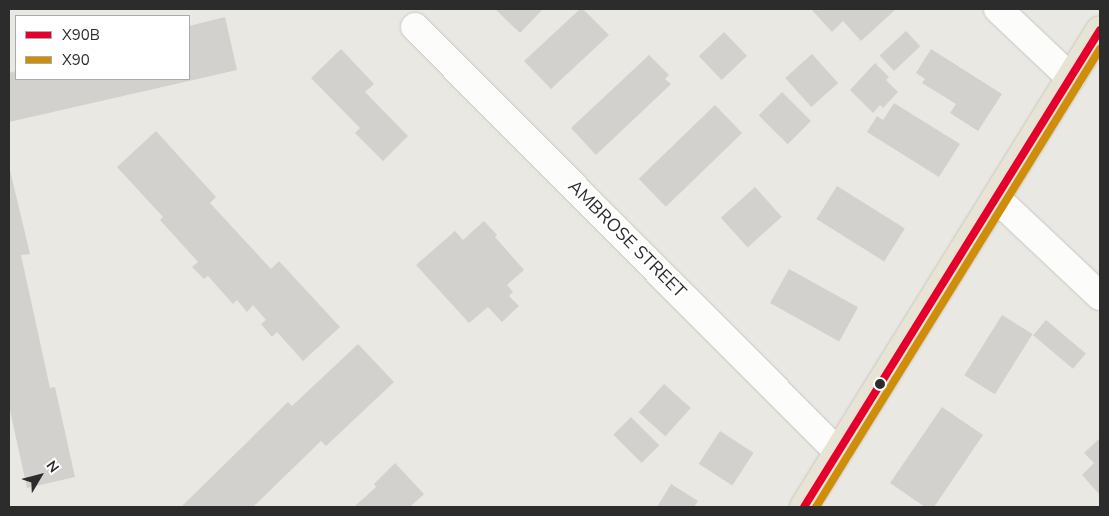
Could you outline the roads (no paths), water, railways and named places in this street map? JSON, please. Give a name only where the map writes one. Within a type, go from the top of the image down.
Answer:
[{"type":"main road","points":[[804,507],[1100,30]]},
{"type":"street","points":[[998,9],[1071,78]]},
{"type":"street","name":"AMBROSE STREET","points":[[415,27],[838,452]]},
{"type":"street","points":[[996,198],[1100,296]]}]
